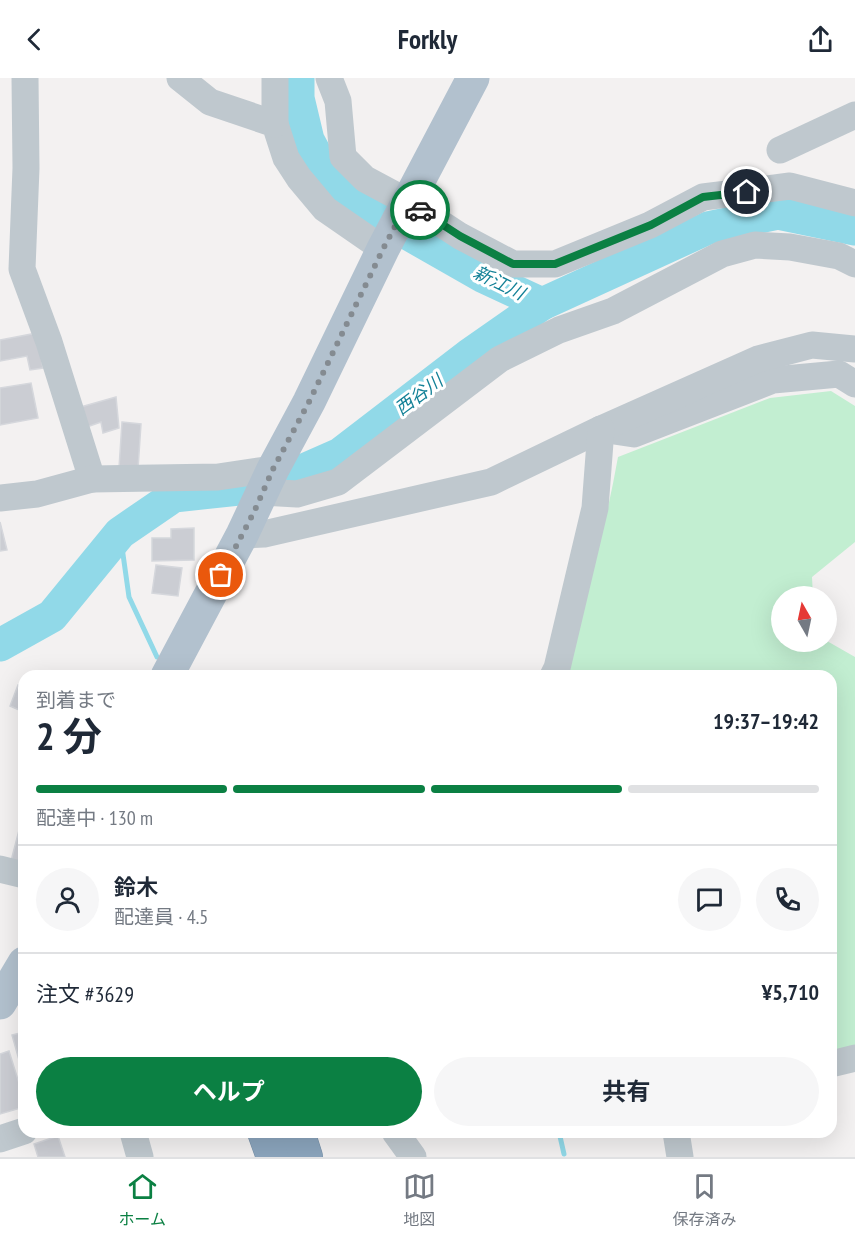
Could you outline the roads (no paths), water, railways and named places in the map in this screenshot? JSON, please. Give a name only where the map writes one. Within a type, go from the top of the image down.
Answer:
[{"type":"highway","points":[[266,1138],[273,1157]]},
{"type":"highway","points":[[300,1138],[306,1157]]},
{"type":"main road","points":[[170,670],[309,402],[383,249],[473,78]]},
{"type":"main road","points":[[0,1003],[18,978]]},
{"type":"street","points":[[25,78],[26,168],[11,272],[49,342],[92,479]]},
{"type":"street","points":[[180,78],[210,102],[275,124]]},
{"type":"street","points":[[275,78],[275,124],[286,158],[324,209],[383,249]]},
{"type":"street","points":[[329,78],[338,101],[343,157],[365,179],[408,202],[460,236],[513,264],[555,264],[651,225],[703,197],[790,186],[855,203]]},
{"type":"street","points":[[780,150],[855,115]]},
{"type":"street","points":[[0,498],[37,494],[92,479],[218,477],[258,502],[297,494],[338,482],[500,359],[559,330],[613,311],[722,254],[755,245],[790,247],[839,256],[855,264]]},
{"type":"street","points":[[258,502],[264,534],[491,482],[601,429],[758,359],[812,345],[855,349]]},
{"type":"street","points":[[601,429],[634,434],[773,380],[839,374],[855,384]]},
{"type":"street","points":[[556,670],[595,508],[601,429]]},
{"type":"street","points":[[0,869],[18,874]]},
{"type":"street","points":[[837,1062],[855,1058]]},
{"type":"street","points":[[0,1139],[18,1133]]},
{"type":"street","points":[[135,1138],[140,1157]]},
{"type":"street","points":[[399,1138],[412,1157]]},
{"type":"waterway","name":"新江川","points":[[298,78],[298,98],[308,140],[328,177],[377,216],[482,276],[542,304]]},
{"type":"waterway","name":"新江川","points":[[290,476],[340,454],[469,355],[542,304],[708,228],[778,213],[855,229]]},
{"type":"waterway","name":"西谷川","points":[[0,645],[52,616],[120,533],[174,496],[239,489]]},
{"type":"waterway","points":[[120,533],[129,597],[157,657]]},
{"type":"waterway","points":[[560,1138],[564,1154]]}]
